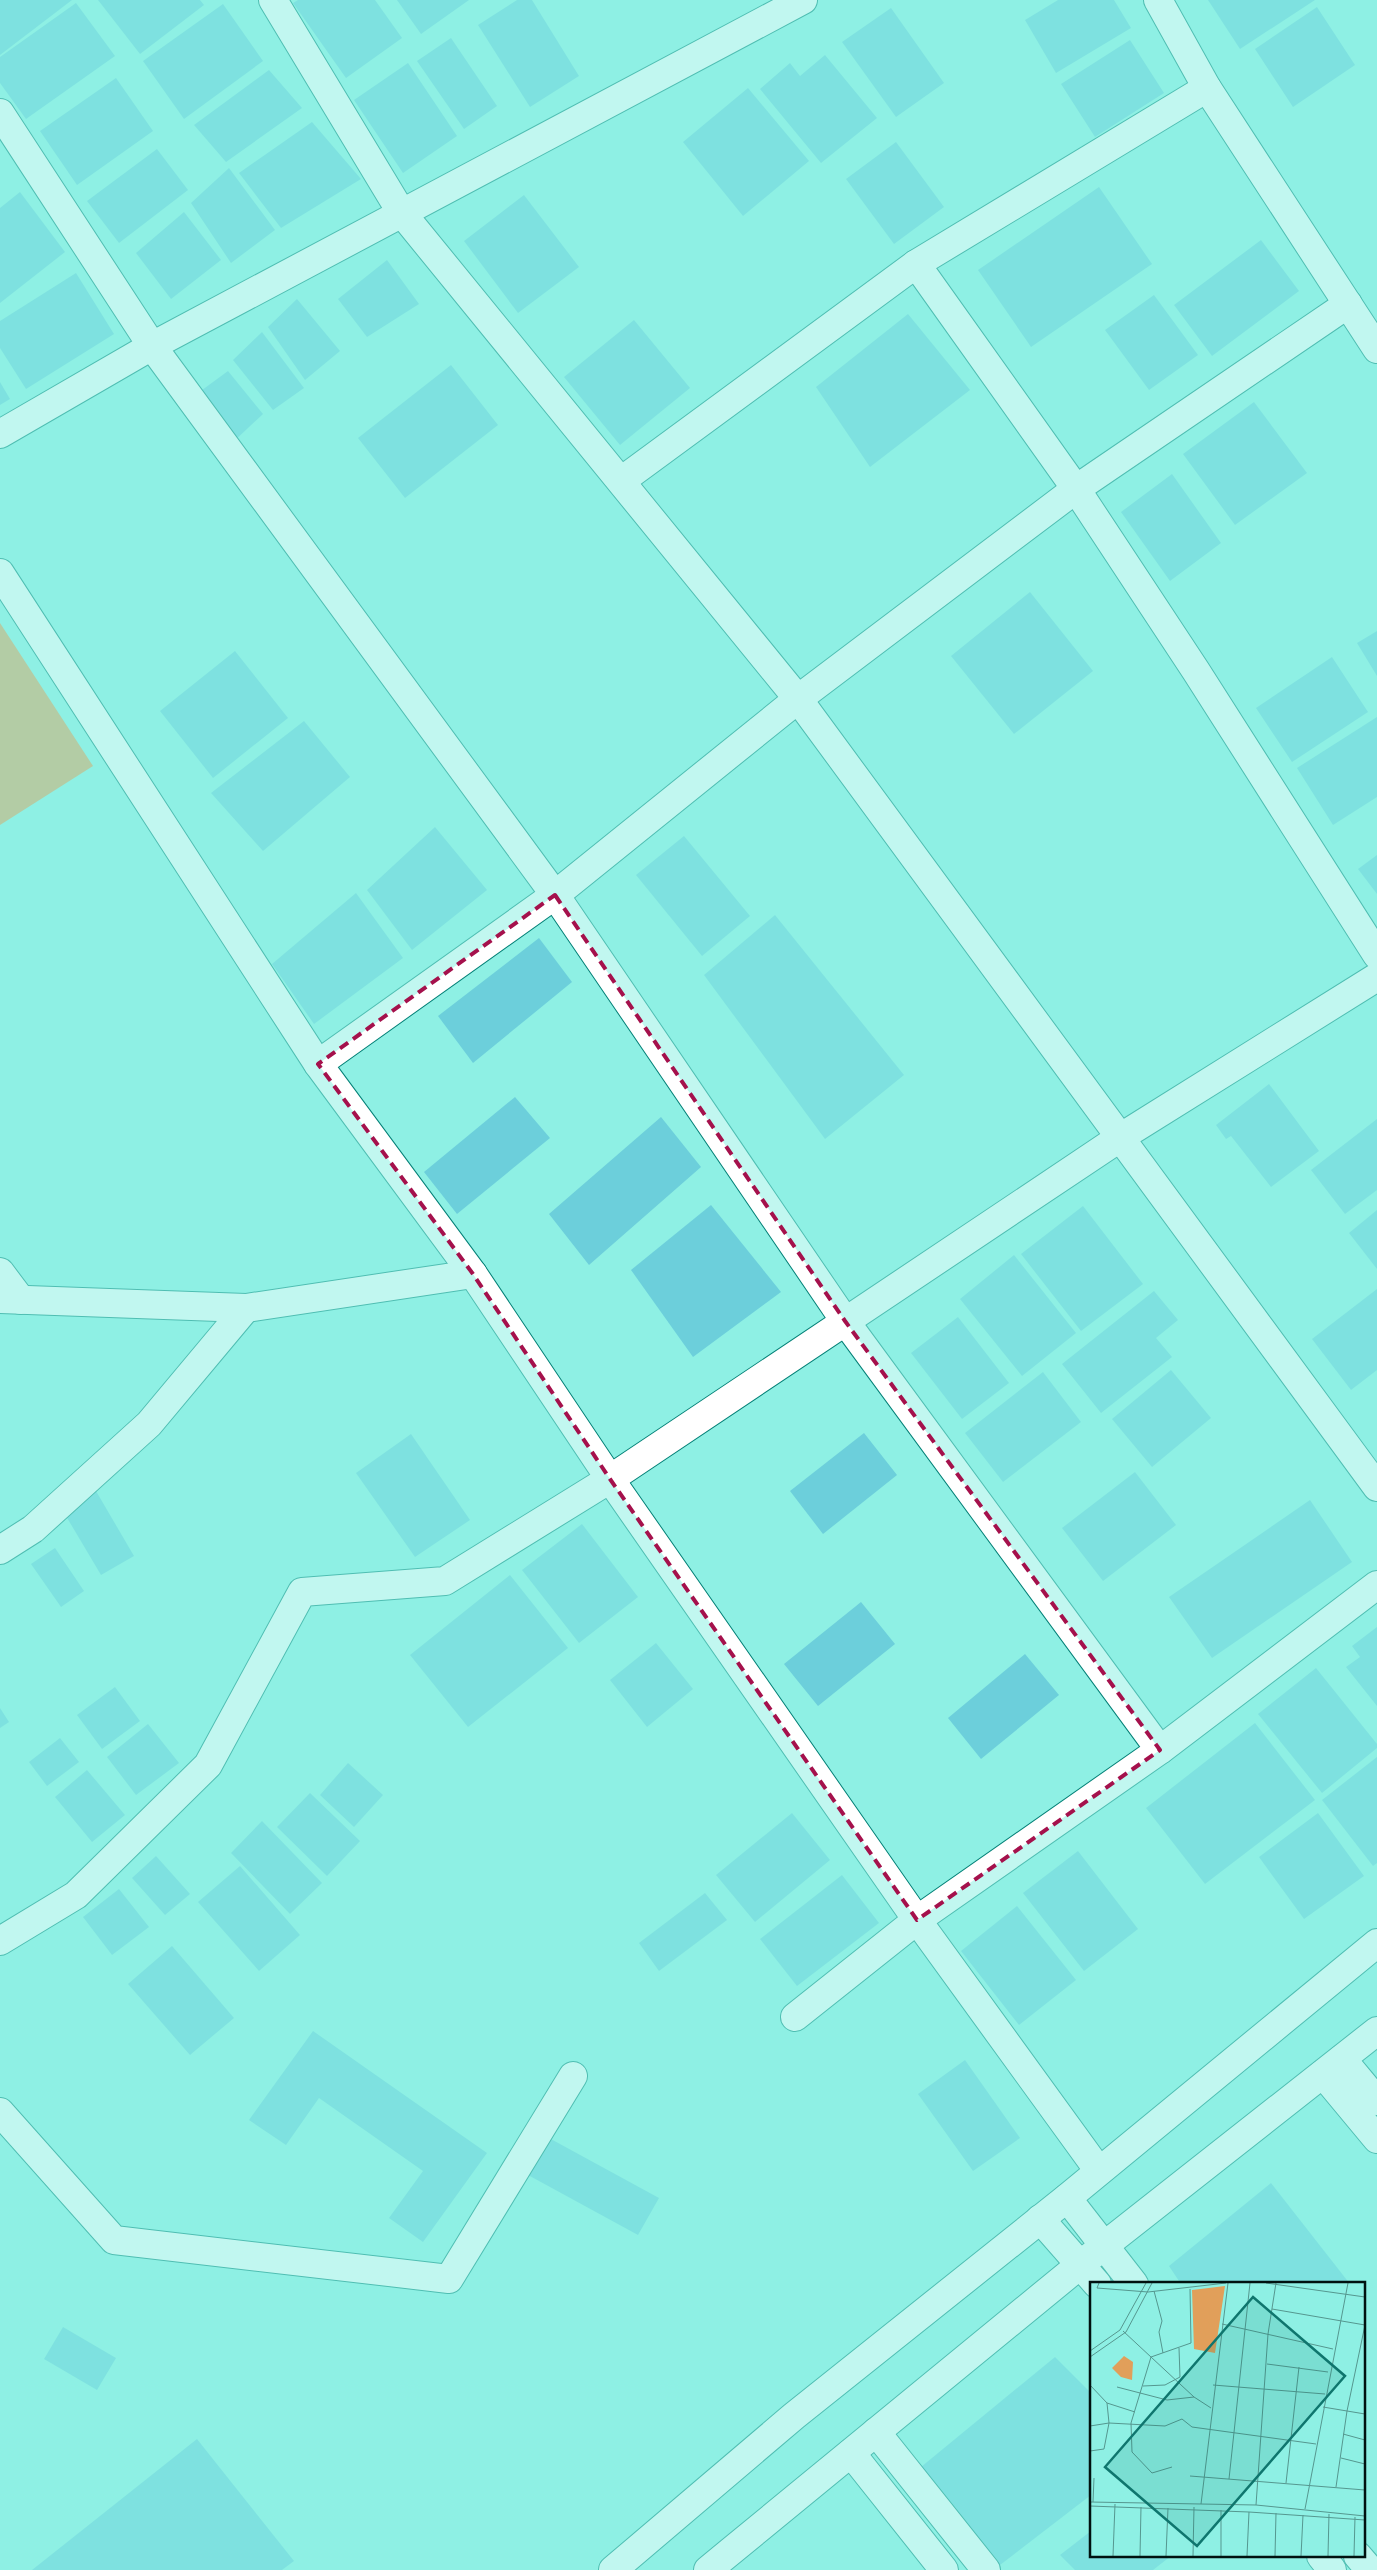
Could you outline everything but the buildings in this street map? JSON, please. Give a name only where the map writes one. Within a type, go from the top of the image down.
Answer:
[{"type":"street","points":[[273,0],[401,212],[798,699],[1377,1487]]},
{"type":"street","points":[[0,434],[152,346],[803,0]]},
{"type":"street","points":[[1158,0],[1207,88],[1377,350]]},
{"type":"street","points":[[621,481],[916,264],[1207,88]]},
{"type":"street","points":[[0,113],[152,346],[554,895],[846,1321],[1160,1750]]},
{"type":"street","points":[[916,264],[1076,489],[1196,670],[1377,955]]},
{"type":"street","points":[[318,1064],[554,895],[798,699],[1076,489],[1348,304]]},
{"type":"street","points":[[0,573],[318,1064],[473,1274],[610,1479],[918,1920],[1099,2171]]},
{"type":"street","points":[[0,1941],[76,1895],[208,1765],[302,1592],[445,1581],[610,1479],[1121,1138],[1377,977]]},
{"type":"street","points":[[0,1272],[10,1299],[246,1308],[473,1274]]},
{"type":"street","points":[[0,1550],[33,1529],[149,1424],[246,1308]]},
{"type":"street","points":[[795,2017],[918,1920],[1160,1750],[1377,1585]]},
{"type":"street","points":[[613,2570],[794,2416],[1067,2198],[1377,1943]]},
{"type":"street","points":[[708,2570],[876,2432],[1089,2274],[1104,2247],[1377,2031]]},
{"type":"street","points":[[1332,2066],[1377,2101]]},
{"type":"street","points":[[1332,2066],[1377,2139]]},
{"type":"street","points":[[0,2112],[114,2240],[449,2279],[573,2076]]},
{"type":"street","points":[[1067,2198],[1132,2282]]},
{"type":"street","points":[[1040,2219],[1089,2274]]},
{"type":"street","points":[[876,2432],[986,2570]]},
{"type":"street","points":[[851,2453],[944,2570]]},
{"type":"street","points":[[1323,2558],[1332,2570]]},
{"type":"street","points":[[1360,2558],[1370,2570]]},
{"type":"highlighted area","points":[[555,895],[845,1321],[1160,1750],[917,1920],[610,1479],[473,1274],[318,1064]]},
{"type":"shaded area","points":[[0,623],[93,766],[0,825]]}]
